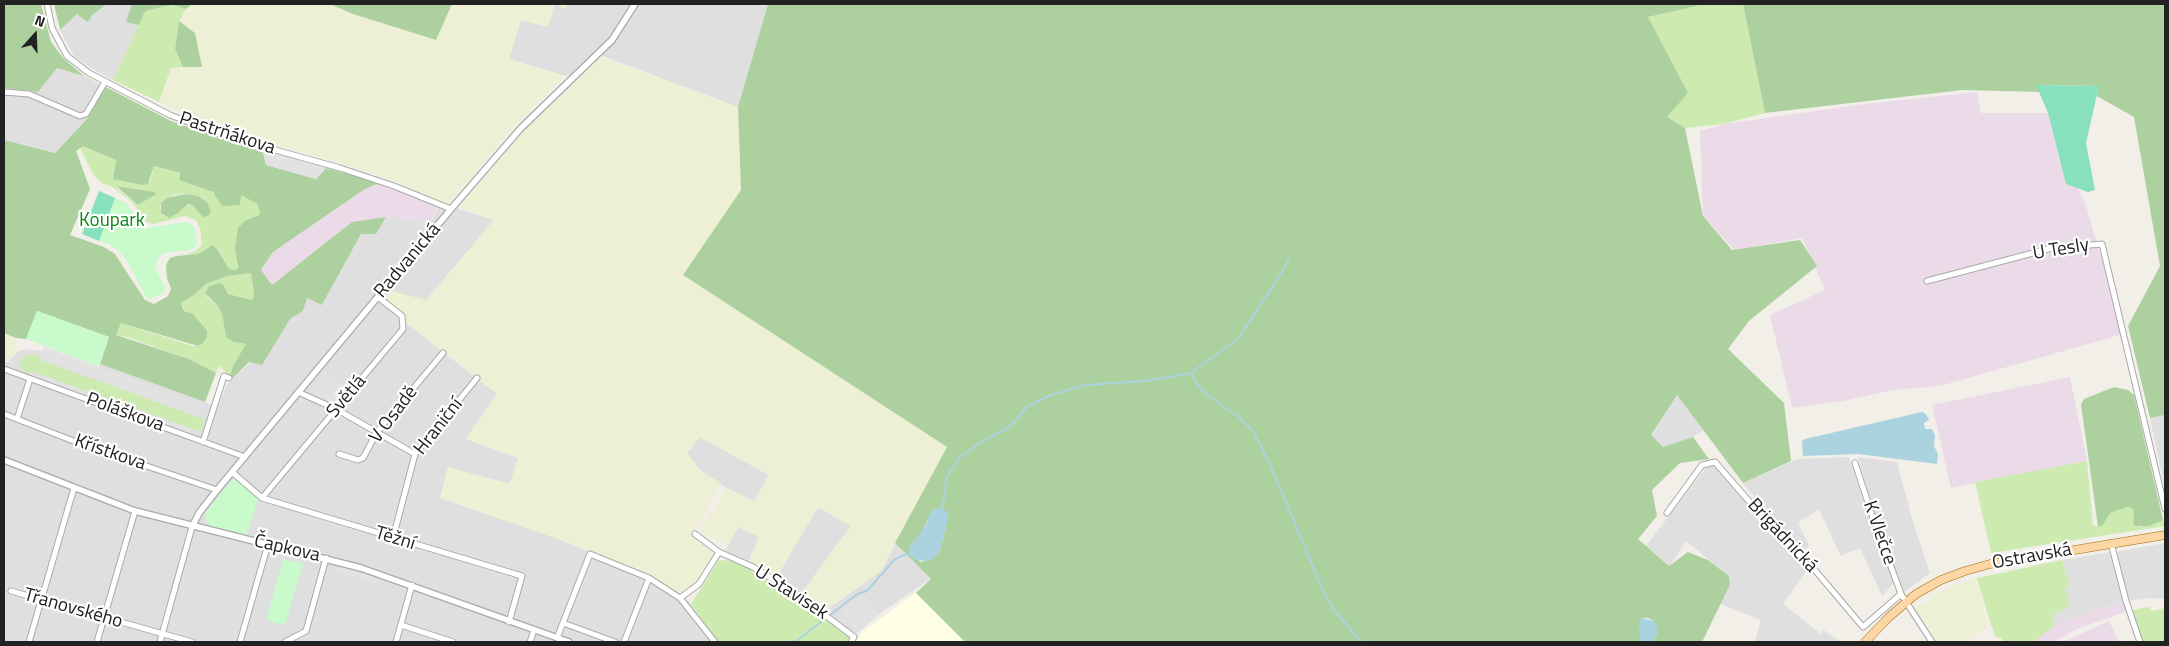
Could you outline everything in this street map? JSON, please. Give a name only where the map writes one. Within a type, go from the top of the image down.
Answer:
[{"type":"main road","name":"Ostravská","points":[[1869,640],[1916,594],[1941,580],[1990,564],[2165,535]]},
{"type":"street","name":"Pastrňákova","points":[[47,4],[52,28],[66,56],[89,73],[170,115],[225,136],[340,168],[394,186],[451,209]]},
{"type":"street","name":"Radvanická","points":[[192,527],[199,513],[217,490],[451,209],[521,128],[612,40],[635,4]]},
{"type":"street","points":[[4,92],[29,94],[80,116],[86,114],[105,82]]},
{"type":"street","name":"U Tesly","points":[[1927,281],[2052,248],[2102,244],[2165,509]]},
{"type":"street","name":"Světlá","points":[[262,498],[403,329],[402,316],[378,297]]},
{"type":"street","name":"V Osadě","points":[[339,454],[358,460],[363,458],[377,432],[443,354]]},
{"type":"street","name":"Poláškova","points":[[4,368],[245,457]]},
{"type":"street","points":[[203,442],[224,376],[229,378]]},
{"type":"street","name":"Hraniční","points":[[393,538],[415,454],[477,378]]},
{"type":"street","points":[[17,419],[30,379]]},
{"type":"street","points":[[298,392],[336,409],[415,454]]},
{"type":"street","name":"Křístkova","points":[[4,414],[76,442],[217,490]]},
{"type":"street","name":"Brigádnická","points":[[1667,513],[1702,466],[1715,462],[1754,507],[1814,569],[1863,627],[1902,594]]},
{"type":"street","name":"K Vlečce","points":[[1856,462],[1906,603]]},
{"type":"street","name":"Čapkova","points":[[4,463],[135,511],[192,527],[326,558],[412,585],[569,642]]},
{"type":"street","name":"Těžní","points":[[232,472],[262,498],[522,576],[510,622]]},
{"type":"street","points":[[29,642],[74,488]]},
{"type":"street","points":[[97,642],[135,511]]},
{"type":"street","points":[[160,642],[192,527]]},
{"type":"street","name":"U Stavisek","points":[[696,534],[719,552],[753,567],[796,593],[854,637],[851,642]]},
{"type":"street","points":[[2111,543],[2126,601],[2140,642]]},
{"type":"street","points":[[240,642],[268,544]]},
{"type":"street","points":[[680,598],[699,584],[719,552]]},
{"type":"street","points":[[557,638],[590,554],[649,578],[680,598],[715,642]]},
{"type":"street","points":[[285,642],[306,631],[326,558]]},
{"type":"street","points":[[624,642],[649,578]]},
{"type":"street","points":[[396,642],[412,585]]},
{"type":"street","name":"Třanovského","points":[[11,591],[192,642]]},
{"type":"street","points":[[1906,603],[1932,642]]},
{"type":"street","points":[[563,623],[615,642]]},
{"type":"street","points":[[401,625],[453,642]]},
{"type":"street","points":[[530,642],[534,630]]},
{"type":"shaded area","points":[[107,4],[132,4],[127,21],[139,25],[113,80],[74,56],[60,30],[77,14],[87,22],[91,16]]},
{"type":"shaded area","points":[[192,4],[330,4],[353,14],[435,40],[452,4],[555,4],[548,27],[521,20],[509,59],[565,76],[519,121],[448,204],[389,179],[316,156],[250,139],[181,113],[159,102],[171,67],[202,66],[195,33],[179,21],[186,9]]},
{"type":"shaded area","points":[[555,4],[565,8],[567,4],[768,4],[738,107],[597,54],[576,74],[565,76],[509,59],[521,20]]},
{"type":"shaded area","points":[[555,4],[567,4],[565,9]]},
{"type":"shaded area","points":[[602,57],[738,107],[742,190],[683,275],[947,447],[881,571],[825,611],[801,594],[851,526],[818,507],[776,578],[749,561],[759,537],[739,527],[728,545],[700,532],[726,488],[754,501],[769,475],[700,437],[687,453],[701,471],[721,483],[693,533],[712,551],[712,559],[696,584],[677,591],[644,574],[561,540],[440,498],[448,467],[510,484],[518,458],[466,438],[497,394],[404,321],[383,301],[391,291],[426,300],[494,220],[459,207],[528,126]]},
{"type":"shaded area","points":[[57,68],[84,76],[106,87],[86,120],[55,153],[4,140],[4,88],[38,92]]},
{"type":"shaded area","points":[[1977,92],[1981,113],[2048,113],[2066,184],[2078,188],[2085,203],[2118,314],[2120,335],[1940,386],[1894,390],[1842,401],[1792,408],[1770,315],[1825,290],[1802,238],[1735,250],[1703,216],[1700,131],[1724,124],[1864,104]]},
{"type":"shaded area","points":[[262,147],[327,164],[326,168],[316,179],[266,165]]},
{"type":"shaded area","points":[[382,182],[439,204],[431,221],[386,217],[352,222],[272,285],[261,270],[273,252],[365,189]]},
{"type":"shaded area","points":[[441,203],[494,220],[426,301],[391,291],[404,321],[497,394],[466,439],[518,458],[510,484],[441,498],[561,540],[644,574],[677,591],[691,604],[718,642],[4,642],[4,363],[8,362],[17,352],[24,349],[43,351],[44,347],[98,367],[100,364],[218,407],[227,384],[278,337],[290,319],[303,311],[307,298],[323,304],[361,234],[376,233],[386,217],[431,221]]},
{"type":"shaded area","points":[[4,333],[16,338],[17,352],[8,362],[4,363]]},
{"type":"shaded area","points":[[44,347],[202,404],[198,417],[40,359]]},
{"type":"shaded area","points":[[325,370],[348,390],[337,404],[332,404],[309,393]]},
{"type":"shaded area","points":[[33,372],[193,429],[190,437],[30,379]]},
{"type":"shaded area","points":[[2070,377],[2087,461],[1951,488],[1932,405]]},
{"type":"shaded area","points":[[1677,394],[1704,430],[1693,437],[1663,447],[1651,436]]},
{"type":"shaded area","points":[[2165,415],[2165,489],[2150,418]]},
{"type":"shaded area","points":[[700,437],[769,475],[754,501],[726,488],[701,471],[687,453]]},
{"type":"shaded area","points":[[1849,457],[1864,504],[1895,582],[1882,596],[1860,548],[1841,556],[1819,510],[1798,522],[1809,546],[1804,551],[1770,517],[1743,483],[1798,459]]},
{"type":"shaded area","points":[[1858,457],[1897,462],[1912,519],[1930,573],[1904,592],[1878,527]]},
{"type":"shaded area","points":[[1709,464],[1715,464],[1809,567],[1783,604],[1821,634],[1824,630],[1840,642],[1755,642],[1761,620],[1721,604],[1730,585],[1729,576],[1686,541],[1670,566],[1646,546]]},
{"type":"shaded area","points":[[818,507],[851,526],[801,594],[776,578]]},
{"type":"shaded area","points":[[739,526],[759,537],[749,561],[725,550]]},
{"type":"shaded area","points":[[895,543],[931,579],[879,614],[856,634],[825,611],[881,571]]},
{"type":"shaded area","points":[[2165,543],[2165,599],[2149,598],[2128,601],[2115,552]]},
{"type":"shaded area","points":[[2111,552],[2124,600],[2055,625],[2052,615],[2070,607],[2064,587],[2070,586],[2062,560]]},
{"type":"shaded area","points":[[335,566],[380,579],[378,584],[334,571]]},
{"type":"shaded area","points":[[1978,577],[1987,629],[1966,642],[1937,642],[1915,608],[1944,590]]},
{"type":"shaded area","points":[[863,593],[879,613],[857,631],[841,611]]},
{"type":"shaded area","points":[[916,593],[965,642],[856,642],[862,632]]},
{"type":"shaded area","points":[[2124,600],[2128,611],[2079,628],[2054,642],[2034,642],[2055,625]]},
{"type":"shaded area","points":[[2109,621],[2119,642],[2063,642],[2067,640]]},
{"type":"green space","points":[[4,4],[41,4],[51,42],[63,58],[84,76],[57,68],[38,92],[4,88]]},
{"type":"green space","points":[[54,4],[107,4],[91,16],[87,22],[77,14],[60,30]]},
{"type":"green space","points":[[132,4],[192,4],[186,9],[172,5],[148,10],[144,13],[139,25],[126,22]]},
{"type":"green space","points":[[330,4],[452,4],[436,40],[353,14]]},
{"type":"green space","points":[[768,4],[1696,4],[1697,6],[1648,17],[1688,93],[1667,117],[1685,128],[1703,216],[1732,250],[1800,240],[1817,266],[1749,321],[1728,349],[1784,403],[1791,461],[1743,483],[1677,395],[1651,435],[1663,447],[1693,437],[1709,459],[1680,463],[1652,490],[1657,516],[1638,539],[1669,566],[1688,552],[1708,560],[1729,576],[1730,585],[1702,642],[1652,642],[1654,621],[1642,618],[1641,642],[965,642],[916,593],[931,579],[895,543],[947,447],[683,275],[741,190],[738,107]],"holes":[[[948,518],[940,551],[932,559],[920,562],[910,546],[921,535],[928,519]]]},
{"type":"green space","points":[[1696,4],[1743,4],[1765,113],[1724,124],[1685,128],[1666,117],[1648,17],[1696,6]]},
{"type":"green space","points":[[1743,4],[2165,4],[2165,415],[2150,418],[2128,326],[2160,266],[2134,117],[2097,96],[2099,86],[2037,85],[2039,92],[1962,90],[1765,113]]},
{"type":"green space","points":[[172,5],[186,9],[179,21],[175,49],[183,67],[171,68],[159,102],[113,80],[144,13],[148,10]]},
{"type":"green space","points":[[179,21],[195,33],[202,67],[183,67],[175,49]]},
{"type":"green space","points":[[2036,85],[2099,86],[2086,143],[2095,190],[2088,192],[2066,184],[2048,113]]},
{"type":"green space","points":[[106,87],[171,121],[263,152],[266,165],[316,179],[326,168],[379,183],[365,189],[273,252],[261,270],[272,285],[352,222],[386,217],[376,234],[361,234],[322,305],[307,298],[303,311],[290,319],[262,365],[249,362],[233,378],[230,376],[233,366],[246,344],[233,342],[226,337],[222,314],[218,306],[205,293],[209,286],[220,283],[223,284],[228,294],[252,300],[254,295],[251,273],[227,276],[206,284],[181,303],[184,311],[193,314],[207,331],[207,337],[198,346],[121,323],[116,335],[189,359],[216,373],[205,402],[100,364],[109,337],[37,311],[26,339],[16,338],[4,333],[4,140],[55,153],[86,120]],"holes":[[[83,146],[116,160],[113,179],[143,185],[148,184],[154,166],[180,173],[179,180],[213,192],[222,206],[240,205],[241,195],[257,204],[260,211],[259,215],[246,220],[238,228],[235,249],[238,266],[236,270],[229,269],[218,250],[212,245],[198,254],[170,258],[166,265],[167,278],[171,289],[168,296],[154,304],[145,300],[115,254],[104,247],[70,235],[90,189],[76,151]]]},
{"type":"green space","points":[[83,145],[116,160],[113,179],[150,182],[154,166],[180,173],[179,180],[209,190],[214,194],[241,195],[257,204],[260,211],[259,215],[246,220],[236,270],[229,269],[219,250],[207,247],[198,254],[186,255],[197,250],[202,244],[200,228],[196,220],[185,216],[154,224],[146,222],[132,202],[94,176],[80,148]],"holes":[[[118,186],[155,192],[156,192],[138,205],[116,188]],[[186,194],[204,199],[194,207],[186,205],[178,213],[167,218],[161,213],[160,206],[163,201],[173,195]]]},
{"type":"green space","points":[[116,186],[155,192],[156,194],[138,205]]},
{"type":"green space","name":"Koupark","points":[[99,191],[126,203],[141,224],[147,228],[184,222],[194,227],[196,246],[190,250],[163,253],[157,260],[156,269],[165,288],[164,293],[151,299],[146,297],[127,261],[119,251],[110,245],[82,234]]},
{"type":"green space","points":[[99,191],[115,198],[99,241],[82,234]]},
{"type":"green space","points":[[186,194],[198,196],[207,202],[211,212],[208,216],[203,217],[192,205],[188,204],[169,218],[161,213],[161,203],[167,198]]},
{"type":"green space","points":[[251,273],[254,295],[252,300],[228,294],[223,284],[220,283],[206,296],[218,306],[222,314],[226,337],[233,342],[247,344],[233,366],[230,376],[219,366],[216,373],[189,359],[127,337],[115,335],[121,323],[192,346],[198,346],[203,343],[181,303],[206,284],[227,276]]},
{"type":"green space","points":[[37,311],[109,337],[98,366],[26,339]]},
{"type":"green space","points":[[31,354],[37,355],[40,360],[205,419],[200,432],[33,372],[27,374],[22,370],[20,364],[23,357]]},
{"type":"green space","points":[[2114,387],[2128,390],[2134,395],[2163,520],[2149,526],[2135,526],[2133,523],[2134,513],[2132,508],[2128,507],[2110,513],[2103,525],[2098,527],[2081,404],[2084,399]]},
{"type":"green space","points":[[2087,461],[2093,525],[2098,527],[2110,513],[2128,507],[2132,508],[2134,513],[2133,523],[2140,527],[2163,520],[2165,526],[1991,553],[1975,482]]},
{"type":"green space","points":[[234,478],[258,499],[247,535],[210,526],[206,522],[206,512]]},
{"type":"green space","points":[[283,559],[303,564],[285,625],[266,620]]},
{"type":"green space","points":[[719,560],[736,561],[794,595],[850,637],[847,642],[718,642],[691,604]]},
{"type":"green space","points":[[2062,560],[2070,586],[2065,588],[2070,607],[2052,615],[2055,625],[2034,642],[2003,642],[2001,638],[1996,637],[1977,578]]},
{"type":"green space","points":[[2148,607],[2153,611],[2165,608],[2165,642],[2142,642],[2133,610]]},
{"type":"water","points":[[1922,412],[1926,414],[1929,420],[1924,423],[1925,429],[1932,429],[1935,435],[1934,446],[1938,454],[1937,464],[1858,454],[1803,456],[1802,441],[1805,439]]},
{"type":"water","points":[[937,508],[947,512],[948,518],[940,551],[927,561],[916,560],[910,556],[910,546],[925,527],[931,511]]},
{"type":"water","points":[[1642,618],[1654,621],[1657,626],[1658,634],[1652,642],[1640,641],[1639,623]]},
{"type":"waterway","points":[[1192,372],[1238,339],[1281,274],[1289,258]]},
{"type":"waterway","points":[[942,511],[947,476],[960,457],[978,444],[1011,426],[1027,407],[1051,395],[1085,385],[1145,381],[1192,373],[1197,384],[1207,395],[1239,417],[1253,431],[1273,471],[1324,593],[1337,614],[1362,642]]},
{"type":"waterway","points":[[795,642],[856,595],[868,590],[894,560],[910,554]]}]
